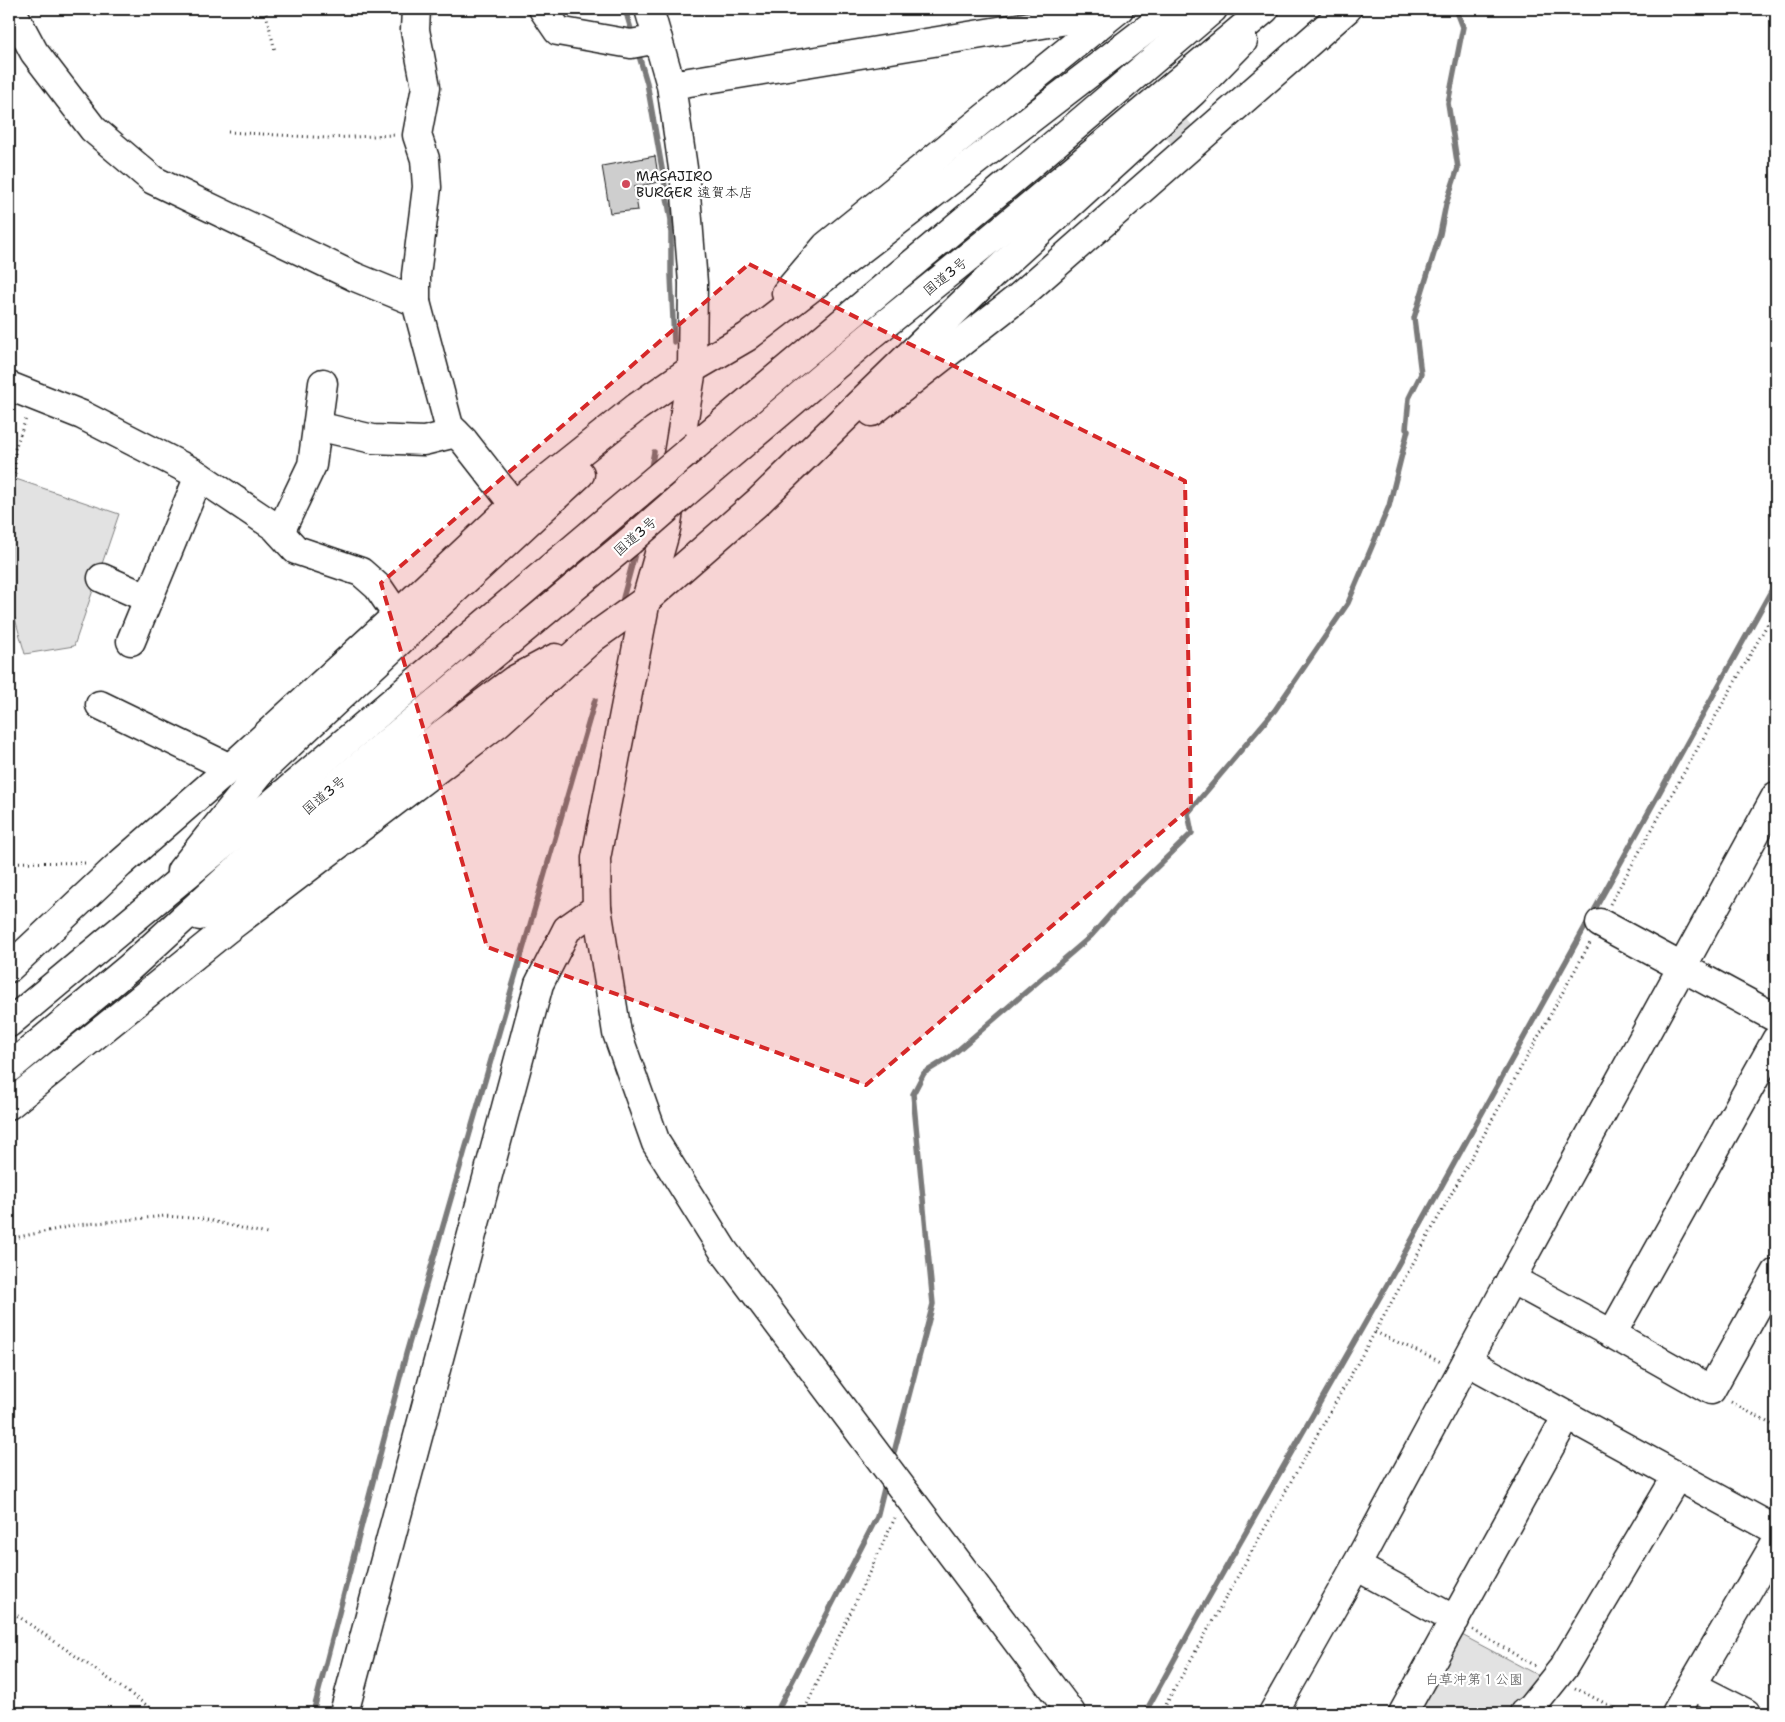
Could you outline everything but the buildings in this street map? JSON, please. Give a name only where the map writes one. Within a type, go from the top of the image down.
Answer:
[{"type":"main road","points":[[11,9],[34,52],[93,129],[153,180],[355,277],[416,302]]},
{"type":"main road","points":[[416,9],[415,30],[426,87],[417,135],[425,159],[427,187],[416,274],[416,302],[449,426],[464,441],[514,505]]},
{"type":"main road","points":[[543,9],[558,31],[631,44],[658,39]]},
{"type":"main road","points":[[649,9],[671,85],[685,182],[693,282],[692,369],[666,529],[646,600],[596,858],[597,908],[618,1033],[656,1143],[723,1250],[1071,1713]]},
{"type":"main road","points":[[747,337],[826,246],[1119,9]]},
{"type":"main road","points":[[9,968],[120,864],[230,768],[397,615],[514,505],[638,408],[692,369],[747,337],[1172,9]]},
{"type":"main road","name":"国道3号","points":[[9,1023],[268,807],[1213,9]]},
{"type":"main road","name":"国道3号","points":[[9,1068],[129,968],[258,850],[630,540],[868,338],[989,240],[1265,9]]},
{"type":"main road","points":[[9,1104],[226,930],[498,723],[594,638],[646,600],[759,501],[992,275],[1193,92],[1274,9]]},
{"type":"main road","points":[[759,501],[1020,297],[1347,9]]},
{"type":"main road","points":[[671,85],[1001,19],[1079,18],[1095,29]]},
{"type":"main road","points":[[280,532],[312,465],[323,383]]},
{"type":"main road","points":[[9,386],[82,415],[199,476],[275,527],[296,550],[361,572],[378,587],[397,615]]},
{"type":"main road","points":[[162,894],[264,770],[426,615],[568,485],[640,423],[687,396]]},
{"type":"main road","points":[[317,426],[372,439],[424,441],[456,433]]},
{"type":"main road","points":[[131,641],[199,476]]},
{"type":"main road","points":[[102,578],[149,598]]},
{"type":"main road","points":[[129,968],[256,875],[514,680],[594,638]]},
{"type":"main road","points":[[100,705],[230,768]]},
{"type":"main road","points":[[1273,1713],[1356,1566],[1776,796]]},
{"type":"main road","points":[[344,1713],[539,984],[567,929],[597,908]]},
{"type":"main road","points":[[1600,923],[1776,1018]]},
{"type":"main road","points":[[1612,1334],[1776,1040]]},
{"type":"main road","points":[[1511,1279],[1711,1390],[1776,1273]]},
{"type":"main road","points":[[1464,1366],[1566,1416],[1776,1530]]},
{"type":"main road","points":[[1403,1713],[1566,1416]]},
{"type":"main road","points":[[1524,1713],[1531,1708],[1563,1668],[1677,1476]]},
{"type":"main road","points":[[1676,1713],[1776,1542]]},
{"type":"main road","points":[[1356,1566],[1455,1620]]},
{"type":"main road","points":[[1693,1686],[1746,1713]]},
{"type":"path","points":[[265,9],[274,50]]},
{"type":"path","points":[[228,132],[329,138],[417,135]]},
{"type":"path","points":[[15,474],[15,449],[34,396]]},
{"type":"path","points":[[1161,1713],[1375,1332],[1600,923],[1776,609]]},
{"type":"path","points":[[9,862],[120,864]]},
{"type":"path","points":[[9,1240],[77,1225],[165,1216],[204,1219],[267,1234]]},
{"type":"path","points":[[1375,1332],[1464,1366]]},
{"type":"path","points":[[1711,1390],[1776,1427]]},
{"type":"path","points":[[804,1713],[906,1495]]},
{"type":"path","points":[[9,1610],[158,1713]]},
{"type":"highlighted area","points":[[749,264],[1185,481],[1191,807],[866,1085],[487,947],[381,583]]},
{"type":"green space","points":[[13,478],[119,514],[74,646],[25,654],[10,601]]},
{"type":"green space","name":"白草沖第１公園","points":[[1460,1634],[1541,1677],[1505,1713],[1415,1713]]},
{"type":"waterway","points":[[625,9],[633,36]]},
{"type":"waterway","points":[[892,1460],[933,1304],[913,1094],[924,1073],[950,1057],[1091,936],[1124,899],[1192,833],[1188,813],[1275,710],[1348,603],[1389,506],[1408,430],[1406,429],[1409,398],[1421,374],[1414,318],[1458,168],[1448,103],[1463,27],[1456,9]]},
{"type":"waterway","points":[[637,49],[647,83],[671,220],[674,342]]},
{"type":"waterway","points":[[650,472],[654,452]]},
{"type":"waterway","points":[[623,598],[636,550]]},
{"type":"waterway","points":[[1145,1713],[1389,1281],[1776,582]]},
{"type":"waterway","points":[[313,1713],[406,1354],[595,700]]},
{"type":"waterway","points":[[776,1713],[877,1517],[886,1481]]},
{"type":"tunnel","points":[[1095,29],[1191,146]]},
{"type":"place","name":"MASAJIRO BURGER 遠賀本店","points":[[626,184]]}]
